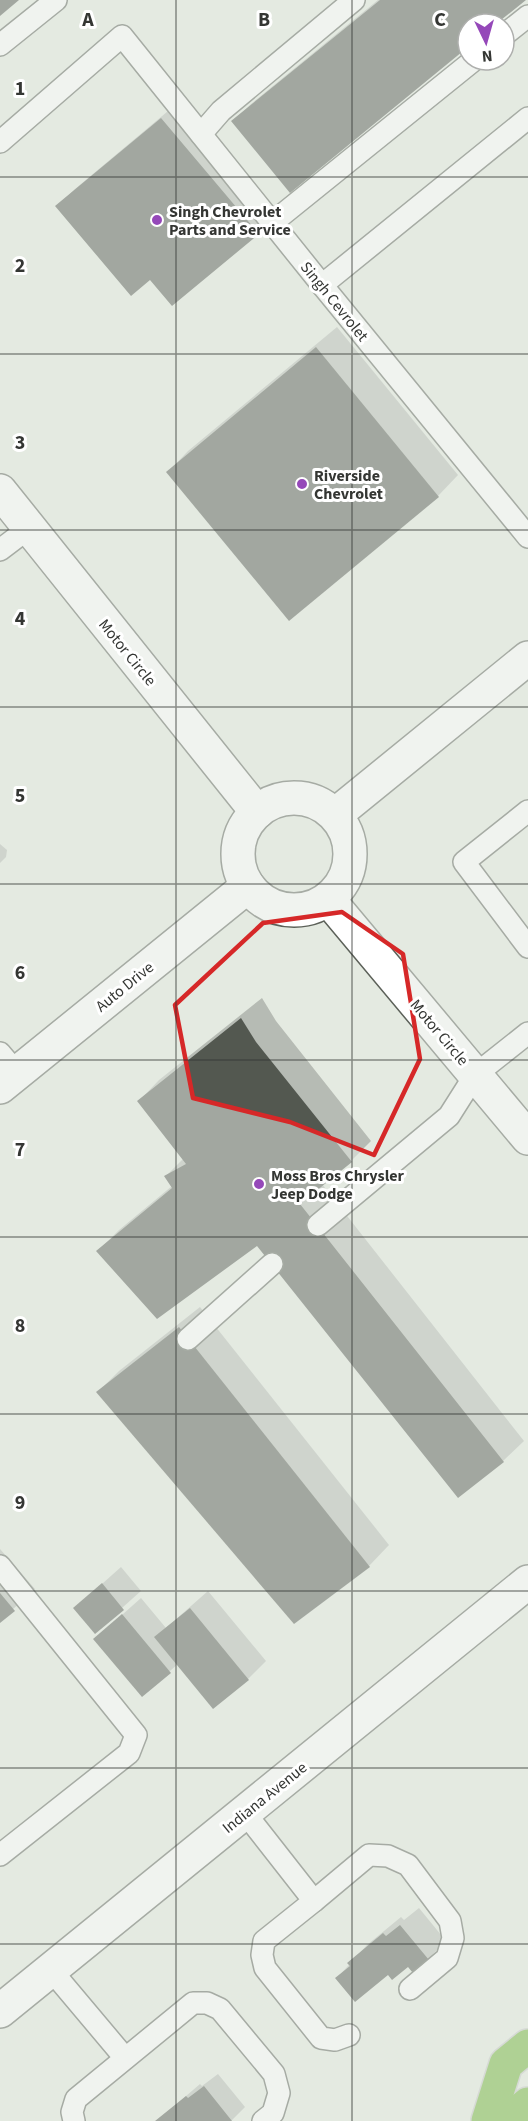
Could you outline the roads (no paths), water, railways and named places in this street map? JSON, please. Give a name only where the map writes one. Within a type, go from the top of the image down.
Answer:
[{"type":"highway","points":[[488,2121],[506,2064],[528,2046]]},
{"type":"highway","points":[[508,2121],[528,2104]]},
{"type":"street","name":"Motor Circle","points":[[0,491],[257,812]]},
{"type":"street","points":[[335,815],[528,658]]},
{"type":"street","points":[[296,798],[321,805],[335,815],[346,831],[350,849],[349,868],[341,885],[328,899],[312,907],[294,910],[276,907],[261,899],[248,886],[240,872],[238,848],[246,824],[257,812],[272,803],[296,798]]},
{"type":"street","name":"Auto Drive","points":[[6,1071],[248,886]]},
{"type":"street","name":"Motor Circle","points":[[328,899],[528,1138]]},
{"type":"street","name":"Indiana Avenue","points":[[0,2011],[528,1582]]},
{"type":"lane","points":[[0,45],[56,0]]},
{"type":"lane","points":[[201,134],[221,111],[354,0]]},
{"type":"lane","points":[[516,26],[528,16]]},
{"type":"lane","name":"Singh Cevrolet","points":[[0,142],[122,36],[528,537]]},
{"type":"lane","points":[[272,223],[459,72]]},
{"type":"lane","points":[[322,285],[528,118]]},
{"type":"lane","points":[[0,550],[29,528]]},
{"type":"lane","points":[[528,811],[464,862],[528,946]]},
{"type":"lane","points":[[318,1225],[449,1116],[475,1075],[528,1033]]},
{"type":"lane","points":[[189,1339],[272,1264]]},
{"type":"lane","points":[[0,1566],[136,1735],[129,1753],[0,1855]]},
{"type":"lane","points":[[244,1813],[314,1901]]},
{"type":"lane","points":[[349,2035],[335,2040],[321,2038],[265,1968],[262,1955],[264,1941],[369,1855],[388,1856],[408,1865],[450,1921],[453,1938],[447,1958],[410,1989]]},
{"type":"lane","points":[[51,1970],[125,2058]]},
{"type":"lane","points":[[74,2121],[72,2112],[76,2098],[193,2003],[207,2003],[220,2009],[274,2074],[279,2093],[273,2113],[263,2121]]},
{"type":"place","name":"Singh Chevrolet Parts and Service","points":[[157,220]]},
{"type":"place","name":"Riverside Chevrolet","points":[[302,484]]},
{"type":"place","name":"Moss Bros Chrysler Jeep Dodge","points":[[259,1184]]}]
